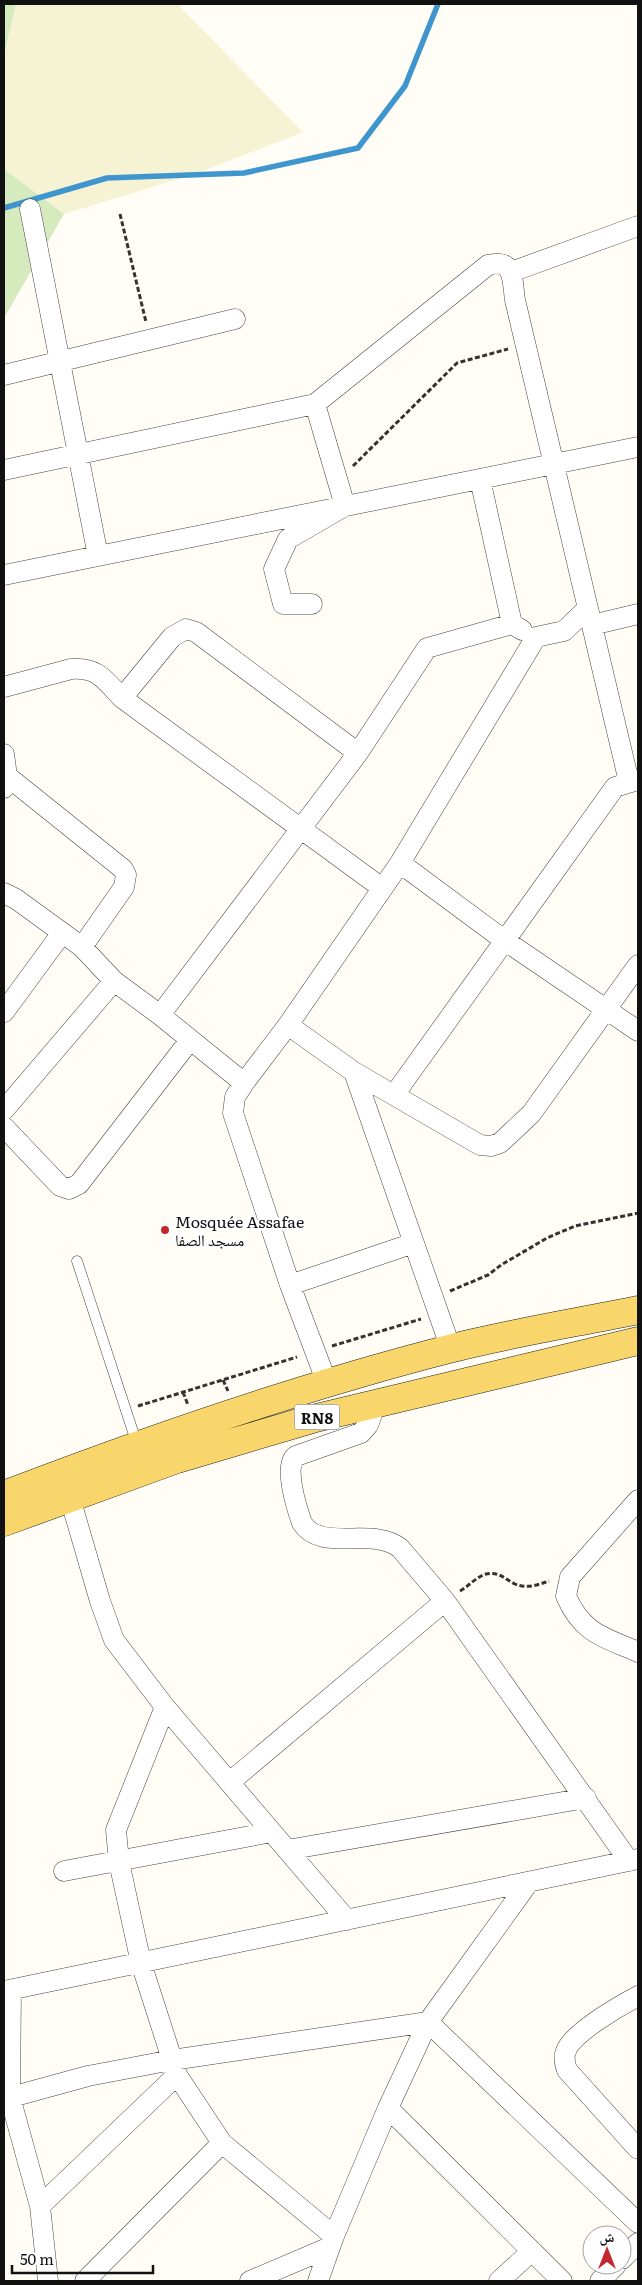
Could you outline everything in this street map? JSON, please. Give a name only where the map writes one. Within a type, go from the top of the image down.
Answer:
[{"type":"main road","name":"RN8","points":[[4,1495],[137,1444],[327,1383],[451,1349],[638,1310]]},
{"type":"main road","name":"RN8","points":[[4,1522],[177,1459],[312,1419],[638,1341]]},
{"type":"street","points":[[30,210],[98,556]]},
{"type":"street","points":[[511,272],[638,226]]},
{"type":"street","points":[[4,470],[315,404],[488,265],[500,263],[508,266],[511,272],[590,616],[634,781],[615,787],[394,1095]]},
{"type":"street","points":[[4,375],[235,319]]},
{"type":"street","points":[[315,404],[339,480],[345,506]]},
{"type":"street","points":[[4,575],[638,447]]},
{"type":"street","points":[[480,479],[512,624]]},
{"type":"street","points":[[312,604],[283,604],[274,569],[288,539],[345,506]]},
{"type":"street","points":[[160,1015],[302,830],[358,753],[427,648],[512,624],[536,637],[564,632],[590,616],[638,614]]},
{"type":"street","points":[[122,698],[172,637],[186,629],[196,632],[358,753]]},
{"type":"street","points":[[327,1383],[290,1285],[233,1113],[235,1097],[288,1025],[400,863],[536,637]]},
{"type":"street","points":[[4,687],[82,668],[96,672],[122,698],[382,888]]},
{"type":"street","points":[[4,754],[6,782],[123,869],[126,875],[124,887],[82,947]]},
{"type":"street","points":[[400,863],[504,940],[638,1031]]},
{"type":"street","points":[[4,893],[16,899],[82,947],[114,981],[160,1015],[244,1084]]},
{"type":"street","points":[[4,1012],[62,933]]},
{"type":"street","points":[[288,1025],[354,1072],[480,1145],[491,1146],[500,1143],[531,1114],[638,965]]},
{"type":"street","points":[[4,1110],[114,981]]},
{"type":"street","points":[[4,1127],[60,1186],[69,1189],[78,1184],[190,1040]]},
{"type":"street","points":[[354,1072],[451,1349]]},
{"type":"street","points":[[290,1285],[414,1243]]},
{"type":"street","points":[[48,2281],[40,2206],[7,2098],[7,1991],[633,1860],[586,1798],[445,1601],[413,1562],[394,1543],[374,1538],[316,1536],[307,1530],[302,1523],[289,1468],[292,1459],[361,1433],[368,1425],[376,1403]]},
{"type":"street","points":[[70,1498],[114,1640],[165,1707],[347,1920]]},
{"type":"street","points":[[638,1500],[570,1577],[566,1596],[582,1624],[602,1636],[638,1652]]},
{"type":"street","points":[[230,1782],[445,1601]]},
{"type":"street","points":[[165,1707],[116,1830],[120,1862],[141,1963],[175,2067],[222,2143],[332,2242]]},
{"type":"street","points":[[287,1850],[586,1798]]},
{"type":"street","points":[[64,1871],[272,1832]]},
{"type":"street","points":[[318,2281],[332,2242],[388,2108],[428,2022],[529,1882]]},
{"type":"street","points":[[638,1996],[603,2016],[570,2044],[565,2051],[564,2061],[567,2070],[638,2149]]},
{"type":"street","points":[[7,2098],[88,2076],[175,2067],[428,2022]]},
{"type":"street","points":[[428,2022],[634,2211]]},
{"type":"street","points":[[40,2206],[175,2067]]},
{"type":"street","points":[[388,2108],[562,2281]]},
{"type":"street","points":[[85,2281],[222,2143]]},
{"type":"street","points":[[250,2281],[332,2242]]},
{"type":"street","points":[[499,2281],[532,2251]]},
{"type":"lane","points":[[78,1261],[137,1444]]},
{"type":"path","points":[[120,214],[150,340]]},
{"type":"path","points":[[339,480],[458,364],[526,344]]},
{"type":"path","points":[[126,1410],[439,1314],[452,1289],[488,1275],[546,1238],[576,1226],[638,1213]]},
{"type":"path","points":[[445,1601],[476,1578],[486,1574],[496,1573],[516,1585],[532,1586],[570,1577]]},
{"type":"shaded area","points":[[16,4],[183,4],[180,7],[303,132],[198,173],[64,214],[4,169],[4,55]]},
{"type":"green space","points":[[4,4],[16,4],[4,55]]},
{"type":"green space","points":[[4,169],[64,214],[4,318]]},
{"type":"waterway","points":[[4,208],[107,178],[244,173],[358,148],[405,86],[438,4]]},
{"type":"place","name":"Mosquée Assafae مسجد الصفا","points":[[165,1230]]}]
